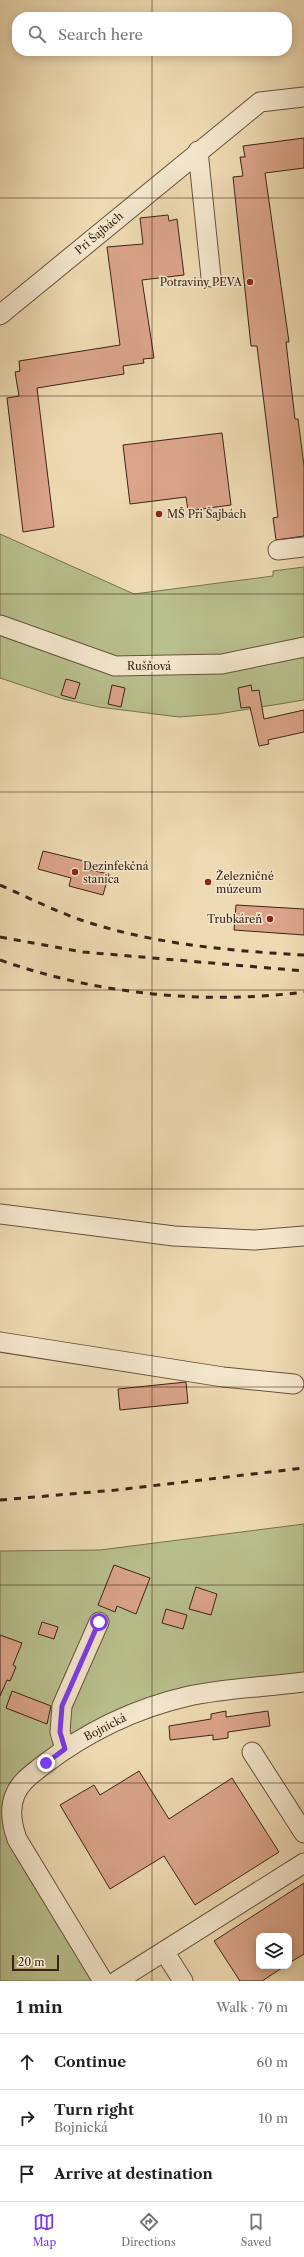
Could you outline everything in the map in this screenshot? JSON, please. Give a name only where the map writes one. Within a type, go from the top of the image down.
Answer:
[{"type":"street","name":"Pri Šajbách","points":[[0,315],[198,151],[260,102],[304,97]]},
{"type":"street","points":[[198,151],[211,277]]},
{"type":"street","points":[[278,550],[304,547]]},
{"type":"street","name":"Rušňová","points":[[0,625],[115,666],[222,664],[304,648]]},
{"type":"street","points":[[0,1214],[174,1236],[254,1240],[304,1236]]},
{"type":"street","points":[[0,1342],[223,1377],[294,1384]]},
{"type":"street","points":[[65,1749],[60,1732],[62,1706],[99,1622]]},
{"type":"street","name":"Bojnická","points":[[103,1981],[24,1853],[13,1829],[13,1802],[20,1786],[27,1778],[65,1749],[121,1718],[156,1705],[190,1696],[304,1682]]},
{"type":"street","points":[[252,1752],[304,1833]]},
{"type":"street","points":[[117,1981],[304,1863]]},
{"type":"street","points":[[164,1951],[183,1981]]},
{"type":"green space","points":[[0,534],[134,594],[273,576],[273,571],[304,567],[304,700],[218,714],[179,717],[99,707],[63,699],[0,678]]},
{"type":"green space","points":[[304,1524],[304,1680],[154,1701],[21,1779],[14,1838],[99,1981],[0,1981],[0,1551],[100,1550]]},
{"type":"building","points":[[304,138],[304,168],[265,173],[289,342],[286,342],[295,419],[298,419],[304,466],[304,536],[276,540],[273,518],[278,517],[257,346],[251,346],[233,177],[243,176],[240,157],[245,157],[243,146]]},
{"type":"building","points":[[168,215],[169,221],[177,219],[184,275],[142,280],[154,358],[143,359],[144,363],[123,366],[124,374],[37,388],[54,527],[23,532],[7,398],[19,396],[15,372],[20,371],[19,361],[120,345],[107,247],[143,244],[140,218]]},
{"type":"building","points":[[222,433],[231,505],[188,511],[186,497],[130,504],[123,445]]},
{"type":"building","points":[[66,679],[80,683],[75,699],[61,695]]},
{"type":"building","points":[[112,685],[125,688],[121,707],[108,704]]},
{"type":"building","points":[[251,685],[252,691],[259,690],[264,719],[304,710],[304,732],[268,740],[269,744],[259,746],[250,707],[241,708],[238,688]]},
{"type":"building","name":"Dezinfekčná stanica","points":[[43,851],[92,863],[90,870],[109,874],[103,895],[69,886],[71,878],[38,869]]},
{"type":"building","name":"Trubkáreň","points":[[236,905],[304,909],[304,935],[234,930]]},
{"type":"building","points":[[186,1382],[188,1403],[120,1410],[118,1389]]},
{"type":"building","points":[[114,1565],[150,1578],[136,1614],[117,1606],[115,1612],[98,1605]]},
{"type":"building","points":[[196,1587],[217,1594],[211,1615],[189,1609]]},
{"type":"building","points":[[166,1609],[187,1615],[183,1629],[162,1623]]},
{"type":"building","points":[[42,1622],[58,1627],[54,1639],[38,1634]]},
{"type":"building","points":[[0,1635],[22,1643],[13,1665],[16,1667],[10,1681],[7,1680],[0,1696]]},
{"type":"building","points":[[12,1691],[51,1706],[47,1724],[6,1708]]},
{"type":"building","points":[[226,1711],[226,1717],[268,1711],[270,1726],[228,1732],[228,1738],[213,1740],[213,1735],[170,1740],[169,1726],[211,1719],[211,1714]]},
{"type":"building","points":[[139,1771],[169,1819],[232,1778],[279,1852],[195,1905],[164,1856],[110,1889],[60,1805],[94,1785],[100,1795]]},
{"type":"building","points":[[304,1883],[304,1954],[292,1961],[292,1933],[256,1933],[256,1969],[280,1969],[262,1981],[240,1981],[214,1941]]},
{"type":"railway","points":[[0,885],[50,908],[81,920],[135,935],[191,945],[304,955]]},
{"type":"railway","points":[[0,937],[83,952],[304,971]]},
{"type":"railway","points":[[0,960],[36,972],[74,981],[150,994],[189,997],[227,997],[266,996],[304,992]]},
{"type":"railway","points":[[0,1500],[116,1490],[304,1468]]},
{"type":"place","name":"Potraviny PEVA","points":[[250,282]]},
{"type":"place","name":"MŠ Pri Šajbách","points":[[159,514]]},
{"type":"place","name":"Dezinfekčná stanica","points":[[75,872]]},
{"type":"place","name":"Železničné múzeum","points":[[208,882]]},
{"type":"place","name":"Trubkáreň","points":[[270,919]]},
{"type":"route","points":[[46,1763],[65,1749],[60,1732],[62,1706],[99,1622]]}]
